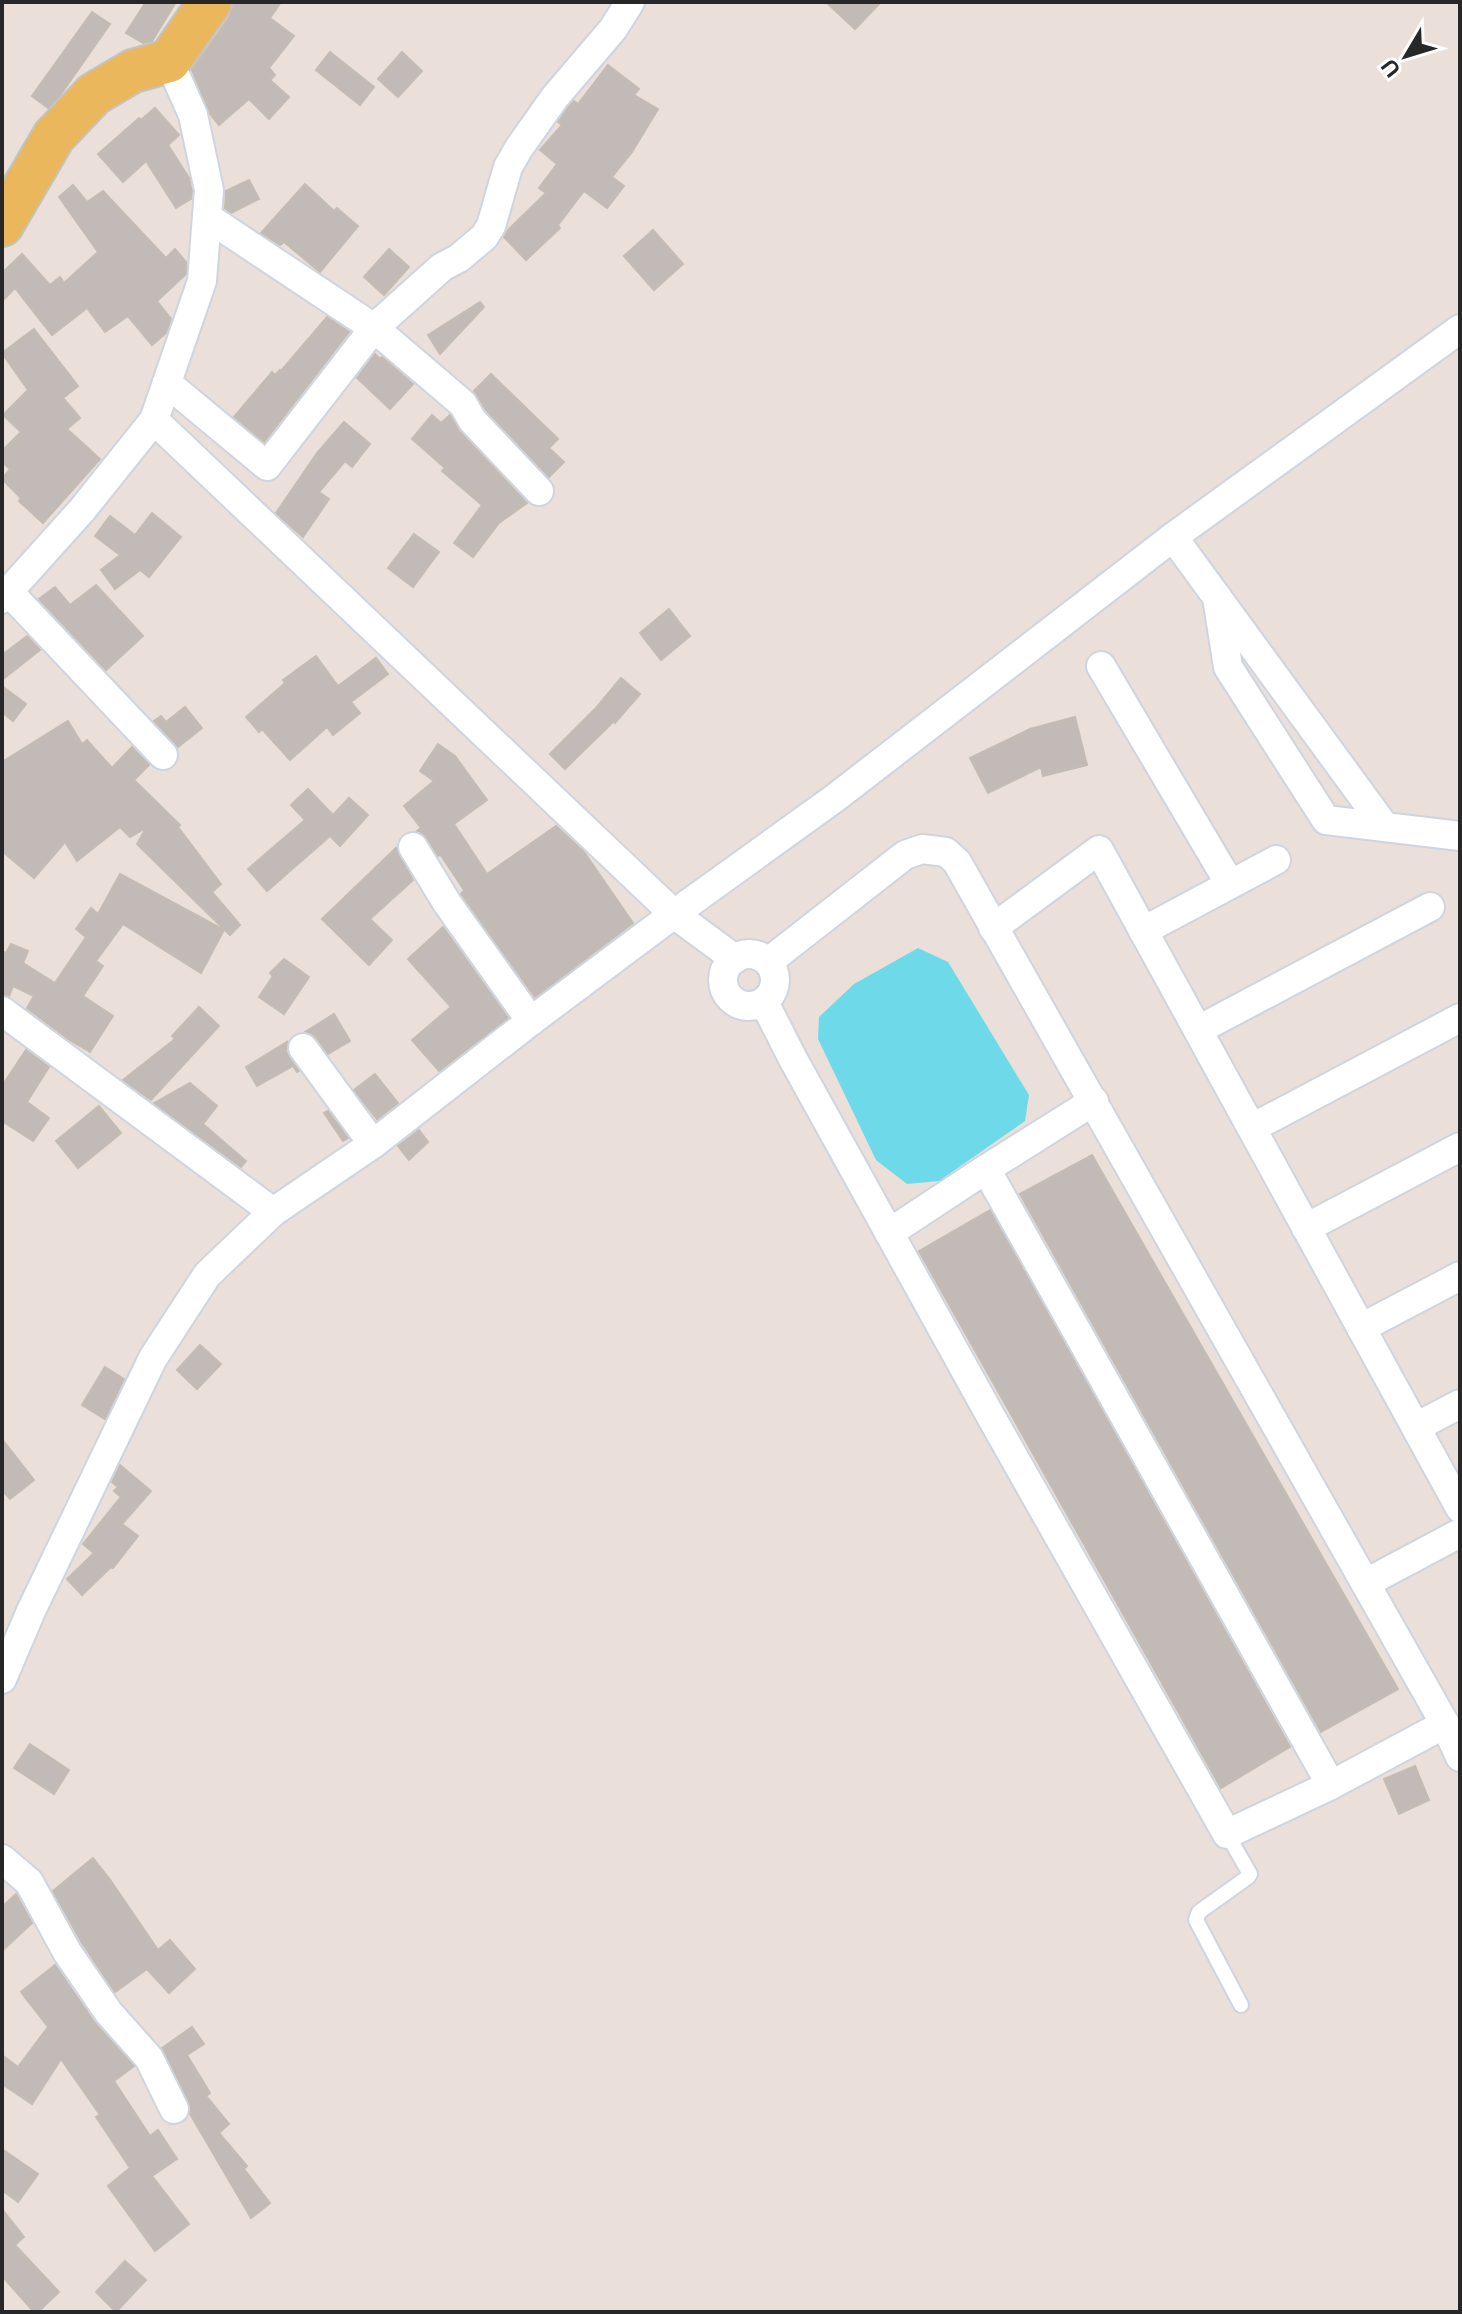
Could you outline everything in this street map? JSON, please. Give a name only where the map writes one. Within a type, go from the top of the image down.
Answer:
[{"type":"main road","points":[[2,225],[54,136],[94,94],[133,71],[169,61],[210,2]]},
{"type":"street","points":[[167,383],[267,466],[374,328],[417,287],[484,237],[491,226],[508,167],[519,148],[555,97],[613,29],[630,2]]},
{"type":"street","points":[[163,755],[5,595],[82,510],[154,420],[202,281],[209,190],[193,115],[169,61]]},
{"type":"street","points":[[207,217],[374,328],[463,404],[472,420],[539,491]]},
{"type":"street","points":[[2,1679],[31,1611],[153,1358],[207,1275],[273,1212],[373,1144],[531,1021],[835,798],[1173,537],[1460,329]]},
{"type":"street","points":[[154,420],[674,914],[735,959]]},
{"type":"street","points":[[1173,537],[1385,827]]},
{"type":"street","points":[[1217,597],[1228,667],[1326,820],[1460,836]]},
{"type":"street","points":[[1101,666],[1230,884]]},
{"type":"street","points":[[413,847],[447,903],[531,1021]]},
{"type":"street","points":[[768,962],[905,855],[922,849],[946,852],[957,862],[1366,1583],[1445,1724],[1460,1757]]},
{"type":"street","points":[[993,928],[1099,850],[1460,1508]]},
{"type":"street","points":[[1143,931],[1276,860]]},
{"type":"street","points":[[1198,1030],[1430,907]]},
{"type":"street","points":[[752,954],[768,962],[775,979],[774,987],[764,1002],[747,1006],[731,998],[725,991],[724,973],[735,959],[752,954]]},
{"type":"street","points":[[764,1002],[889,1233],[1227,1834],[1331,1785],[1445,1724]]},
{"type":"street","points":[[2,1011],[273,1212]]},
{"type":"street","points":[[1252,1128],[1460,1018]]},
{"type":"street","points":[[303,1048],[373,1144]]},
{"type":"street","points":[[889,1233],[1094,1101]]},
{"type":"street","points":[[1306,1228],[1460,1147]]},
{"type":"street","points":[[986,1169],[1331,1785]]},
{"type":"street","points":[[1361,1328],[1460,1276]]},
{"type":"street","points":[[1416,1427],[1460,1404]]},
{"type":"street","points":[[1366,1583],[1460,1533]]},
{"type":"street","points":[[2,1859],[29,1882],[67,1952],[109,2013],[149,2058],[174,2109]]},
{"type":"lane","points":[[1227,1834],[1250,1874],[1199,1912],[1196,1920],[1241,2005]]},
{"type":"water","points":[[918,948],[948,962],[1029,1095],[1025,1121],[939,1181],[907,1184],[876,1160],[818,1039],[819,1017],[854,984]]},
{"type":"building","points":[[146,2],[176,2],[152,41],[143,43],[126,33]]},
{"type":"building","points":[[234,2],[281,2],[270,18],[294,36],[269,68],[275,75],[270,80],[289,97],[269,119],[249,99],[219,125],[210,114],[192,70],[230,16]]},
{"type":"building","points":[[826,2],[881,2],[855,29]]},
{"type":"building","points":[[92,12],[110,24],[48,108],[32,96]]},
{"type":"building","points":[[330,52],[374,87],[360,105],[316,70]]},
{"type":"building","points":[[402,52],[422,71],[398,97],[378,79]]},
{"type":"building","points":[[608,65],[639,89],[634,95],[658,109],[632,152],[612,177],[624,186],[607,208],[584,191],[558,225],[560,228],[526,260],[504,237],[546,193],[539,188],[557,164],[540,150],[562,125],[558,122],[568,107],[574,101],[578,104]]},
{"type":"building","points":[[155,108],[179,135],[168,145],[189,178],[192,191],[191,199],[176,208],[146,161],[123,182],[98,154]]},
{"type":"building","points":[[249,180],[259,199],[231,213],[225,208],[226,191]]},
{"type":"building","points":[[305,184],[334,211],[337,208],[358,226],[320,272],[284,242],[280,245],[261,233]]},
{"type":"building","points":[[73,185],[87,202],[103,191],[166,258],[175,249],[186,262],[186,274],[157,301],[171,319],[166,333],[152,345],[128,316],[105,332],[87,308],[52,335],[15,288],[2,301],[2,273],[22,254],[50,285],[60,277],[64,283],[98,252],[59,197]]},
{"type":"building","points":[[653,230],[683,264],[654,290],[624,256]]},
{"type":"building","points":[[389,249],[409,267],[384,295],[364,277]]},
{"type":"building","points":[[480,302],[484,307],[440,354],[428,335]]},
{"type":"building","points":[[327,317],[349,332],[264,442],[234,417],[272,372],[275,375],[281,371]]},
{"type":"building","points":[[34,329],[78,386],[63,398],[80,418],[67,429],[100,459],[43,523],[19,501],[21,498],[2,479],[10,469],[2,462],[2,451],[21,432],[3,415],[28,390],[2,353]]},
{"type":"building","points":[[375,354],[413,384],[390,409],[357,378]]},
{"type":"building","points":[[491,374],[558,439],[549,448],[564,462],[549,477],[486,410],[474,391]]},
{"type":"building","points":[[432,415],[441,423],[450,415],[460,432],[527,503],[499,523],[473,557],[454,543],[482,505],[442,471],[445,468],[412,439]]},
{"type":"building","points":[[344,422],[370,444],[352,467],[345,461],[319,492],[329,499],[303,537],[276,513],[317,453]]},
{"type":"building","points":[[152,513],[181,537],[149,577],[140,570],[115,589],[101,570],[120,555],[95,536],[110,516],[135,535]]},
{"type":"building","points":[[414,534],[439,552],[413,587],[388,568]]},
{"type":"building","points":[[96,585],[143,636],[106,670],[39,599],[55,587],[70,605]]},
{"type":"building","points":[[669,609],[690,636],[661,660],[640,633]]},
{"type":"building","points":[[27,636],[40,650],[2,680],[2,655]]},
{"type":"building","points":[[316,656],[338,686],[376,658],[388,674],[351,702],[360,713],[333,735],[327,727],[290,760],[262,729],[259,732],[246,717],[285,683],[283,680]]},
{"type":"building","points":[[621,678],[640,694],[615,723],[565,769],[550,754]]},
{"type":"building","points":[[2,686],[26,704],[13,721],[2,712]]},
{"type":"building","points":[[185,707],[202,728],[178,747],[154,721],[161,716],[166,722]]},
{"type":"building","points":[[1075,717],[1087,765],[1043,776],[1041,767],[988,793],[970,758],[1030,729]]},
{"type":"building","points":[[68,721],[82,744],[87,740],[112,768],[132,747],[149,765],[134,780],[180,825],[178,827],[221,884],[212,892],[240,925],[230,935],[137,844],[146,828],[130,837],[120,827],[77,861],[65,842],[34,878],[2,851],[2,762]]},
{"type":"building","points":[[438,744],[455,756],[487,800],[454,824],[487,874],[556,826],[584,852],[633,923],[535,997],[461,894],[464,890],[440,854],[438,856],[427,838],[417,831],[421,828],[404,806],[434,781],[420,771]]},
{"type":"building","points":[[308,789],[333,815],[349,798],[368,815],[340,846],[330,836],[267,891],[248,869],[305,820],[291,805]]},
{"type":"building","points":[[396,848],[413,880],[370,919],[392,940],[369,965],[322,919]]},
{"type":"building","points":[[120,874],[224,930],[201,973],[123,924],[96,961],[103,966],[83,996],[113,1016],[90,1052],[27,1008],[34,996],[13,986],[9,996],[2,994],[2,951],[6,953],[11,944],[28,951],[23,963],[55,983],[86,937],[76,929],[91,908],[98,914]]},
{"type":"building","points":[[443,927],[508,1018],[439,1071],[412,1040],[451,1007],[408,959]]},
{"type":"building","points":[[284,959],[309,977],[284,1014],[259,997],[273,976],[270,973]]},
{"type":"building","points":[[199,1007],[219,1026],[151,1100],[123,1080],[175,1039],[172,1036]]},
{"type":"building","points":[[334,1014],[350,1041],[328,1054],[316,1037],[305,1032]]},
{"type":"building","points":[[287,1042],[286,1051],[299,1071],[293,1066],[257,1086],[246,1067]]},
{"type":"building","points":[[26,1050],[49,1067],[27,1102],[49,1118],[33,1141],[2,1121],[2,1086]]},
{"type":"building","points":[[375,1074],[398,1103],[377,1119],[354,1090]]},
{"type":"building","points":[[190,1083],[217,1106],[203,1124],[246,1161],[241,1167],[154,1103]]},
{"type":"building","points":[[99,1106],[121,1133],[78,1168],[56,1141]]},
{"type":"building","points":[[328,1111],[348,1138],[343,1141],[324,1113]]},
{"type":"building","points":[[419,1130],[428,1142],[409,1160],[398,1146]]},
{"type":"building","points":[[1092,1155],[1398,1689],[1321,1732],[1020,1194]]},
{"type":"building","points":[[990,1210],[1290,1747],[1221,1788],[919,1251]]},
{"type":"building","points":[[200,1345],[221,1364],[197,1389],[177,1370]]},
{"type":"building","points":[[105,1367],[124,1379],[105,1419],[82,1405]]},
{"type":"building","points":[[2,1439],[34,1480],[10,1499],[2,1490]]},
{"type":"building","points":[[120,1465],[151,1491],[122,1524],[138,1536],[113,1568],[82,1595],[67,1579],[94,1553],[83,1544],[121,1497],[114,1491],[118,1487],[112,1482]]},
{"type":"building","points":[[30,1744],[69,1770],[54,1794],[14,1768]]},
{"type":"building","points":[[1415,1766],[1429,1800],[1399,1814],[1384,1779]]},
{"type":"building","points":[[93,1858],[158,1950],[170,1940],[195,1969],[169,1993],[147,1969],[115,1992],[82,1943],[53,1891]]},
{"type":"building","points":[[16,1894],[32,1923],[2,1951],[2,1907]]},
{"type":"building","points":[[55,1965],[95,2023],[134,2066],[114,2081],[150,2136],[158,2130],[177,2159],[152,2176],[189,2224],[155,2251],[108,2186],[130,2168],[96,2117],[100,2115],[61,2059],[32,2104],[2,2084],[2,2055],[18,2067],[48,2027],[21,1992]]},
{"type":"building","points":[[192,2027],[204,2044],[187,2055],[210,2093],[206,2096],[229,2124],[219,2133],[247,2166],[244,2169],[270,2203],[251,2218],[190,2114],[189,2102],[162,2048]]},
{"type":"building","points":[[2,2149],[38,2174],[18,2202],[2,2190]]},
{"type":"building","points":[[2,2209],[24,2237],[15,2245],[59,2292],[38,2312],[34,2312],[2,2276]]},
{"type":"building","points":[[125,2261],[146,2280],[116,2312],[96,2292]]}]
